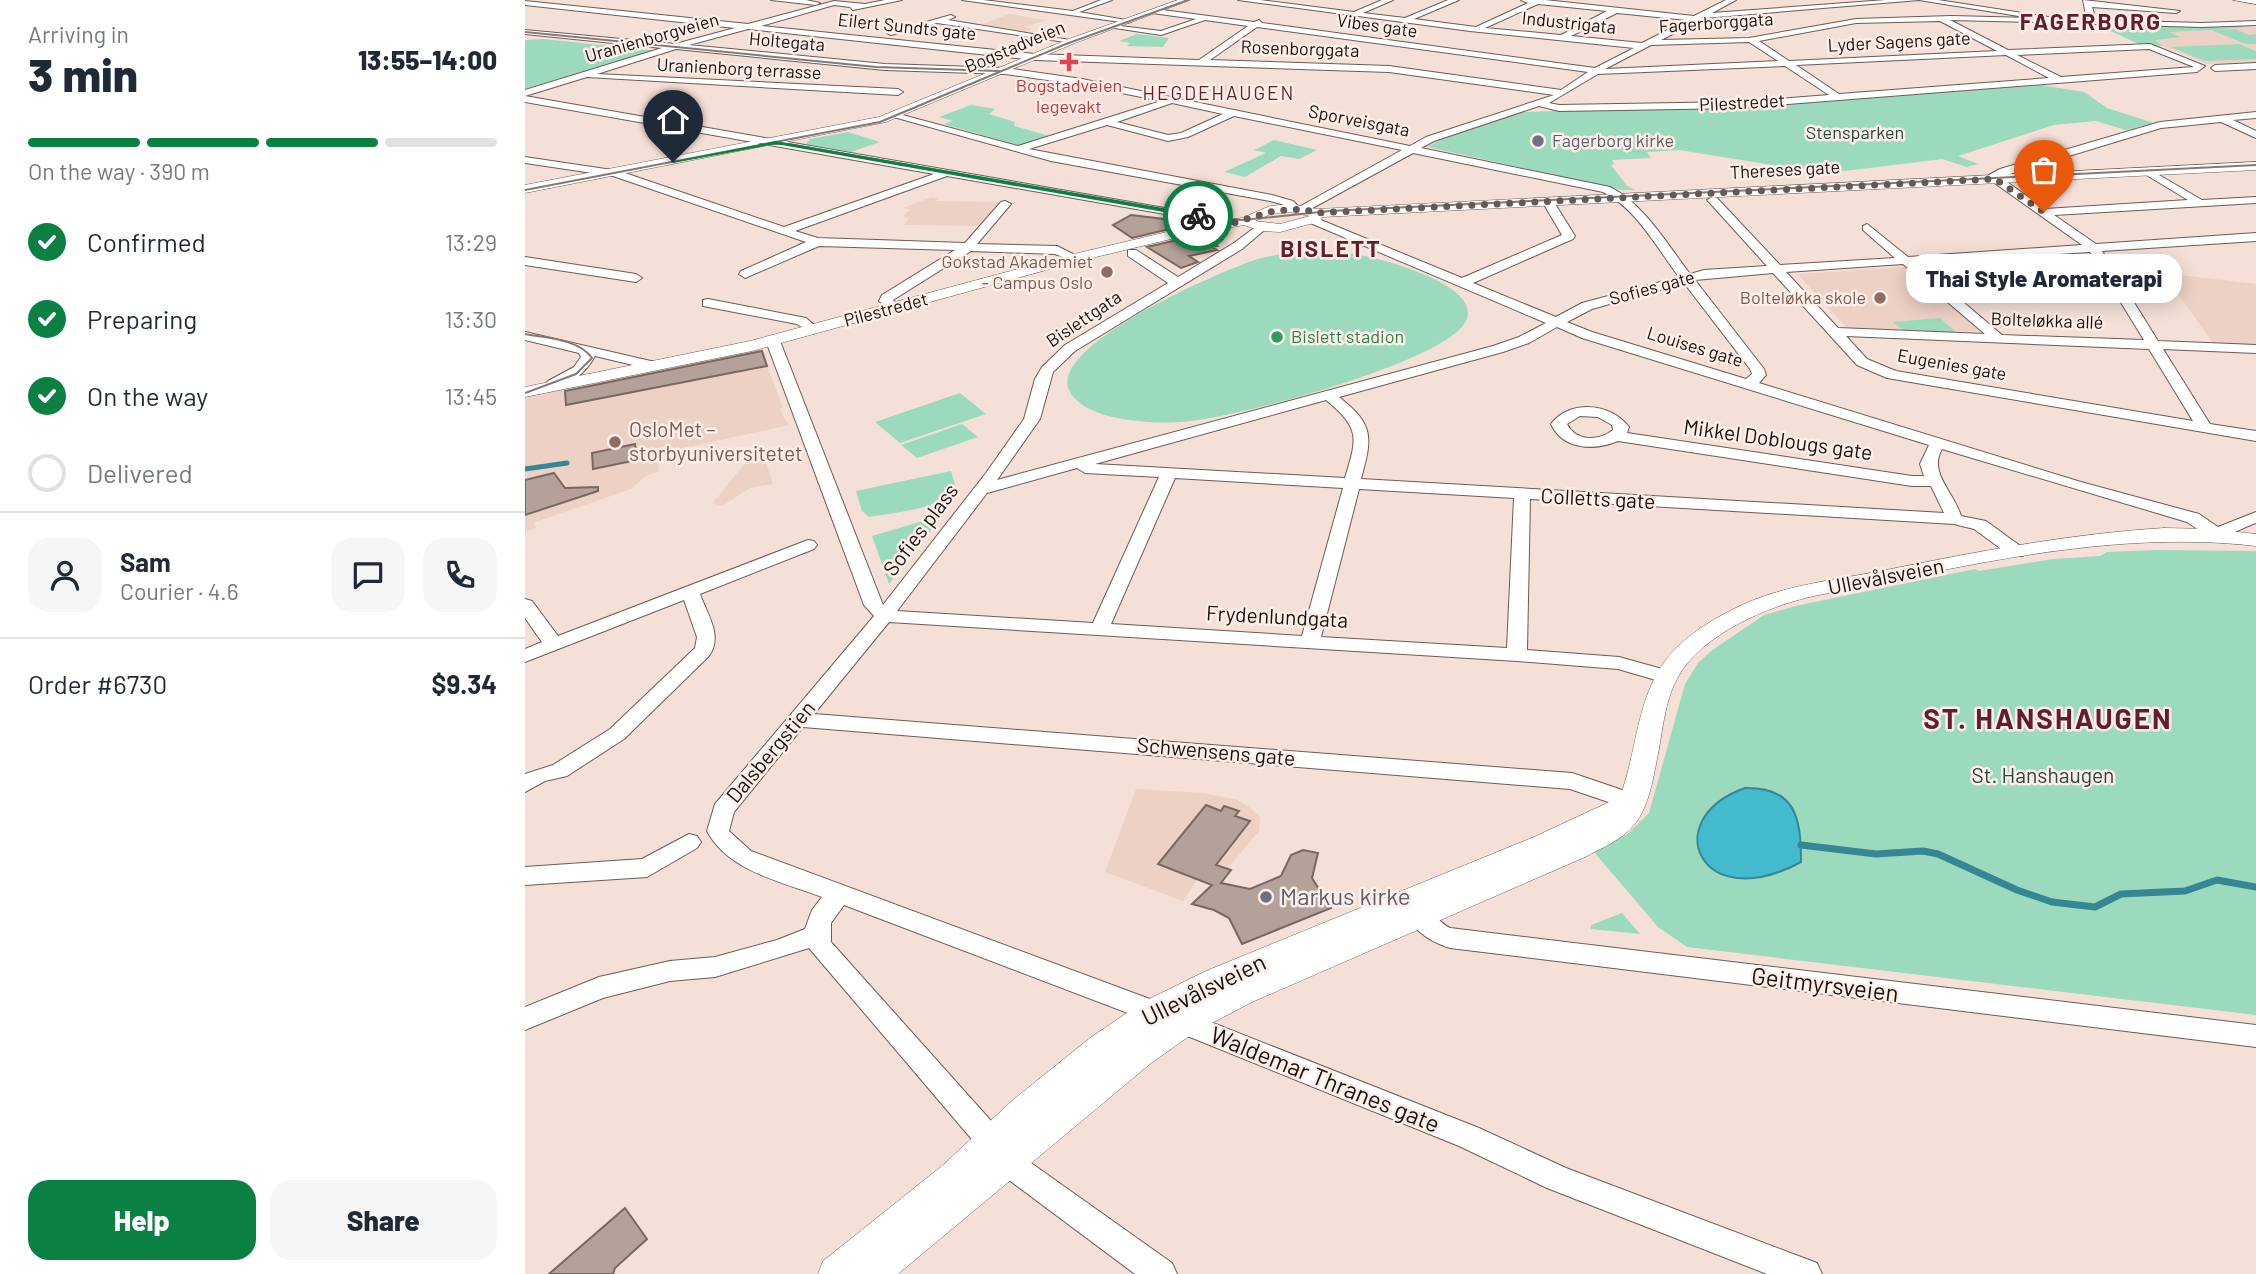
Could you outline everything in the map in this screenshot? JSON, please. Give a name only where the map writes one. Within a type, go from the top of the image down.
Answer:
[{"type":"main road","name":"Bogstadveien","points":[[525,189],[858,127],[915,109],[1072,41],[1186,0]]},
{"type":"main road","points":[[2237,0],[2256,1]]},
{"type":"main road","name":"Thereses gate","points":[[1306,213],[2256,166]]},
{"type":"main road","points":[[1239,222],[1262,227],[1306,213]]},
{"type":"main road","name":"Pilestredet","points":[[525,391],[773,341],[1075,258],[1192,230],[1239,222],[1258,214],[1306,213]]},
{"type":"main road","points":[[2218,535],[2256,540]]},
{"type":"main road","name":"Ullevålsveien","points":[[836,1274],[955,1176],[999,1152],[1139,1054],[1169,1017],[1258,985],[1415,909],[1589,842],[1624,820],[1640,782],[1658,700],[1666,677],[1675,664],[1699,643],[1738,616],[1764,604],[1864,581],[2017,552],[2107,539],[2218,535]]},
{"type":"main road","name":"Ullevålsveien","points":[[870,1274],[999,1152]]},
{"type":"street","points":[[552,18],[610,0]]},
{"type":"street","points":[[775,0],[861,7],[898,0]]},
{"type":"street","points":[[966,0],[1128,21]]},
{"type":"street","points":[[1070,13],[1108,0]]},
{"type":"street","name":"Industrigata","points":[[1242,0],[1476,29],[1647,45]]},
{"type":"street","points":[[1277,13],[1303,0]]},
{"type":"street","points":[[1318,9],[1337,0]]},
{"type":"street","points":[[1354,14],[1388,0]]},
{"type":"street","points":[[1405,20],[1455,0]]},
{"type":"street","points":[[1525,0],[1700,17],[1869,1],[1915,0]]},
{"type":"street","points":[[1561,38],[1636,0]]},
{"type":"street","points":[[1718,0],[1731,1]]},
{"type":"street","points":[[1922,0],[2066,18]]},
{"type":"street","points":[[1998,10],[2000,0]]},
{"type":"street","points":[[2171,0],[2176,10]]},
{"type":"street","points":[[1461,36],[1540,1]]},
{"type":"street","points":[[1647,45],[1731,1]]},
{"type":"street","name":"Eilert Sundts gate","points":[[525,3],[869,37],[1035,57]]},
{"type":"street","name":"Uranienborgveien","points":[[525,93],[661,51],[833,3]]},
{"type":"street","points":[[2194,25],[2185,13],[2176,10],[2088,3],[2091,20],[2103,23],[2194,25],[2256,23]]},
{"type":"street","points":[[974,11],[999,4]]},
{"type":"street","points":[[861,7],[862,22]]},
{"type":"street","name":"Vibes gate","points":[[1154,11],[1595,71]]},
{"type":"street","points":[[1111,27],[1161,33],[1222,12]]},
{"type":"street","points":[[891,33],[963,14]]},
{"type":"street","points":[[1203,61],[1252,25],[1267,18]]},
{"type":"street","points":[[1939,18],[2061,80]]},
{"type":"street","name":"Fagerborggata","points":[[1538,103],[1562,93],[1595,71],[1647,45],[1752,40],[1849,22],[1939,18],[2071,21],[2066,18]]},
{"type":"street","points":[[938,21],[1072,41]]},
{"type":"street","points":[[525,26],[538,22]]},
{"type":"street","name":"Holtegata","points":[[526,35],[885,67],[1005,71]]},
{"type":"street","name":"Holtegata","points":[[526,35],[661,51]]},
{"type":"street","points":[[869,37],[906,105],[915,109]]},
{"type":"street","points":[[1752,40],[1836,96]]},
{"type":"street","points":[[1416,57],[1449,42]]},
{"type":"street","name":"Lyder Sagens gate","points":[[1595,71],[2150,46],[2200,66]]},
{"type":"street","name":"Rosenborggata","points":[[1035,57],[1389,69],[1562,93]]},
{"type":"street","points":[[1389,69],[1404,62]]},
{"type":"street","name":"Pilestredet","points":[[1306,213],[1411,149],[1442,134],[1538,103],[1559,107],[1729,105],[2202,68],[2200,66]]},
{"type":"street","points":[[2215,68],[2256,66]]},
{"type":"street","name":"Sporveisgata","points":[[1005,71],[1082,82],[1411,149],[1606,189],[1622,197]]},
{"type":"street","name":"Uranienborg terrasse","points":[[580,75],[898,92]]},
{"type":"street","points":[[525,99],[1239,222]]},
{"type":"street","points":[[1019,149],[1171,100]]},
{"type":"street","points":[[1107,122],[1168,138],[1184,135],[1233,113]]},
{"type":"street","name":"Louises gate","points":[[897,115],[1051,158],[1286,201],[1306,213],[1555,324],[2074,485],[2193,518],[2218,535]]},
{"type":"street","points":[[2204,427],[2094,248],[1995,179],[1994,175],[2160,125],[2256,115]]},
{"type":"street","points":[[2222,118],[2256,135]]},
{"type":"street","points":[[525,160],[615,173],[817,242],[1057,250],[1075,258]]},
{"type":"street","points":[[2147,172],[2200,203]]},
{"type":"street","points":[[783,231],[945,173]]},
{"type":"street","points":[[893,308],[886,301],[887,298],[967,248],[1019,186]]},
{"type":"street","points":[[1622,197],[1757,369],[1759,375],[1749,385]]},
{"type":"street","name":"Eugenies gate","points":[[1713,200],[1862,362],[1883,373],[2256,436]]},
{"type":"street","points":[[2044,212],[2256,200]]},
{"type":"street","points":[[1462,283],[1569,236],[1548,201]]},
{"type":"street","name":"Bislettgata","points":[[980,490],[1027,428],[1035,410],[1042,379],[1053,362],[1070,348],[1238,246],[1262,227]]},
{"type":"street","points":[[1867,228],[2000,339]]},
{"type":"street","name":"Sofies gate","points":[[1073,467],[1498,349],[1524,340],[1587,306],[1686,278],[1777,269],[2256,237]]},
{"type":"street","points":[[745,274],[817,242]]},
{"type":"street","points":[[1132,253],[1179,281]]},
{"type":"street","points":[[525,261],[636,278]]},
{"type":"street","points":[[708,303],[801,321],[813,330]]},
{"type":"street","name":"Bolteløkka allé","points":[[1836,332],[2256,349]]},
{"type":"street","points":[[525,336],[650,365]]},
{"type":"street","points":[[773,341],[873,606],[884,616]]},
{"type":"street","points":[[553,384],[584,365],[588,357],[584,349]]},
{"type":"street","points":[[1310,642],[1354,484],[1364,435],[1355,419],[1328,395]]},
{"type":"street","name":"Mikkel Doblougs gate","points":[[1617,436],[1912,481],[1933,481]]},
{"type":"street","points":[[1938,443],[1928,459],[1928,468],[1933,481],[1945,494],[1954,519]]},
{"type":"street","name":"Sofies plass","points":[[884,616],[980,490],[1073,467],[1169,473]]},
{"type":"street","points":[[1099,630],[1169,473]]},
{"type":"street","name":"Colletts gate","points":[[1169,473],[1954,519],[1980,525],[2017,552]]},
{"type":"street","name":"Louises gate","points":[[2074,485],[2157,515],[2189,535]]},
{"type":"street","points":[[1517,654],[1523,495]]},
{"type":"street","name":"Ullevålsveien","points":[[2218,535],[2232,526],[2256,517]]},
{"type":"street","points":[[525,656],[808,545]]},
{"type":"street","points":[[525,784],[539,775],[559,771],[633,721],[707,645],[707,637],[690,592]]},
{"type":"street","points":[[525,605],[554,645]]},
{"type":"street","name":"Frydenlundgata","points":[[884,616],[1517,654],[1628,664],[1666,677]]},
{"type":"street","name":"Dalsbergstien","points":[[840,892],[743,857],[730,849],[718,831],[723,810],[884,616]]},
{"type":"street","name":"Schwensens gate","points":[[797,720],[1572,780],[1632,802]]},
{"type":"street","points":[[525,876],[647,868],[689,842]]},
{"type":"street","points":[[840,892],[821,914],[815,926],[820,946],[999,1152],[1161,1274]]},
{"type":"street","name":"Waldemar Thranes gate","points":[[840,892],[1169,1017],[1469,1137],[1557,1178],[1807,1274]]},
{"type":"street","name":"Geitmyrsveien","points":[[1415,909],[1437,935],[1450,938],[2256,1036]]},
{"type":"street","points":[[530,1014],[599,988],[670,971],[715,967],[781,949],[816,935]]},
{"type":"shaded area","points":[[1009,14],[1046,20],[1025,27],[1033,29],[1024,32],[1004,31],[1007,29],[983,24]]},
{"type":"shaded area","points":[[2256,26],[2256,62],[2207,64],[2163,46],[2142,33]]},
{"type":"shaded area","points":[[1219,84],[1276,90],[1250,102],[1203,90]]},
{"type":"shaded area","points":[[931,197],[938,199],[936,201],[1001,202],[980,226],[903,225],[909,219],[903,217],[910,209],[903,208]]},
{"type":"shaded area","name":"Bolteløkka skole","points":[[1905,267],[1982,332],[1847,328],[1797,274]]},
{"type":"shaded area","points":[[2163,273],[2256,284],[2256,345],[2213,343]]},
{"type":"shaded area","name":"OsloMet – storbyuniversitetet","points":[[761,349],[783,408],[780,409],[789,425],[657,454],[659,471],[646,476],[631,489],[533,523],[536,528],[525,532],[525,396]]},
{"type":"shaded area","points":[[765,459],[773,484],[750,488],[722,506],[713,503],[744,464]]},
{"type":"shaded area","points":[[1136,789],[1204,793],[1238,800],[1260,818],[1259,831],[1228,868],[1231,870],[1219,886],[1197,880],[1183,901],[1105,872]]},
{"type":"green space","points":[[2093,23],[2240,25],[2245,27],[2216,30],[2235,29],[2249,35],[2256,34],[2256,44],[2246,44],[2211,30],[2169,32],[2181,37],[2155,40],[2163,46],[2141,45]]},
{"type":"green space","points":[[1137,34],[1169,38],[1163,47],[1127,46],[1130,43],[1119,41]]},
{"type":"green space","points":[[543,39],[651,51],[525,89],[525,40]]},
{"type":"green space","points":[[2239,44],[2256,51],[2256,59],[2204,61],[2171,47]]},
{"type":"green space","name":"Stensparken","points":[[2041,85],[2084,92],[2107,108],[2154,123],[2126,130],[2096,121],[2054,125],[1958,156],[1978,164],[1967,167],[1942,159],[1845,171],[1784,167],[1679,150],[1647,152],[1651,158],[1612,160],[1614,164],[1611,165],[1627,186],[1635,190],[1622,190],[1428,147],[1441,139],[1525,112],[1704,106]]},
{"type":"green space","points":[[971,105],[995,109],[989,114],[1015,122],[1014,126],[1053,137],[1024,147],[944,124],[953,121],[939,117]]},
{"type":"green space","points":[[848,132],[880,142],[851,152],[806,144],[810,139]]},
{"type":"green space","points":[[1274,140],[1317,150],[1299,159],[1281,156],[1245,177],[1224,172],[1266,153],[1254,150]]},
{"type":"green space","name":"Bislett stadion","points":[[1318,251],[1359,255],[1416,271],[1453,290],[1465,302],[1468,315],[1460,329],[1440,344],[1409,359],[1284,401],[1208,418],[1168,422],[1119,418],[1088,408],[1069,390],[1070,372],[1085,352],[1142,312],[1176,294],[1255,260]]},
{"type":"green space","points":[[1940,318],[1956,332],[1903,330],[1893,322]]},
{"type":"green space","points":[[960,393],[986,414],[900,443],[875,422]]},
{"type":"green space","points":[[962,424],[978,437],[917,458],[901,445]]},
{"type":"green space","points":[[951,471],[956,489],[940,501],[916,509],[869,517],[862,511],[856,491]]},
{"type":"green space","points":[[943,515],[889,584],[872,536]]},
{"type":"green space","name":"St. Hanshaugen","points":[[2256,551],[2256,1015],[1687,947],[1658,927],[1594,852],[1629,833],[1649,813],[1685,684],[1698,663],[1764,615],[1800,605],[1975,569],[1979,571],[2053,559],[2100,556],[2107,552]]},
{"type":"green space","points":[[1622,913],[1640,934],[1591,929],[1591,925]]},
{"type":"water","points":[[1745,788],[1775,793],[1785,799],[1792,808],[1797,819],[1801,862],[1766,876],[1737,878],[1716,871],[1702,857],[1697,840],[1702,820],[1718,802]]},
{"type":"building","points":[[1131,215],[1173,220],[1182,226],[1132,238],[1113,225]]},
{"type":"building","points":[[1199,235],[1217,246],[1212,247],[1217,250],[1189,256],[1198,262],[1181,268],[1147,247]]},
{"type":"building","points":[[762,351],[767,366],[566,405],[565,391]]},
{"type":"building","points":[[635,444],[637,460],[593,469],[592,453]]},
{"type":"building","points":[[554,473],[565,488],[598,487],[598,491],[525,515],[525,480]]},
{"type":"building","points":[[1206,805],[1221,811],[1224,806],[1239,811],[1235,816],[1250,821],[1216,865],[1231,870],[1221,883],[1250,889],[1281,876],[1291,855],[1303,850],[1318,853],[1312,878],[1331,908],[1242,944],[1229,918],[1214,910],[1192,904],[1212,885],[1158,864]]},
{"type":"building","points":[[625,1208],[647,1239],[615,1268],[613,1274],[549,1274]]},
{"type":"waterway","points":[[525,469],[567,463]]},
{"type":"waterway","points":[[1801,845],[1876,854],[1923,851],[1938,854],[2017,890],[2052,902],[2095,907],[2121,894],[2185,891],[2217,880],[2256,887]]},
{"type":"tram line","points":[[765,144],[880,122],[1066,44],[1188,0]]},
{"type":"tram line","points":[[525,32],[876,67],[999,71]]},
{"type":"tram line","points":[[760,144],[765,144]]},
{"type":"tram line","points":[[525,190],[765,144]]},
{"type":"tram line","points":[[765,144],[789,144],[1198,216],[1242,220],[1330,211],[2256,165]]},
{"type":"tram line","points":[[525,334],[571,343],[592,358],[576,374],[525,393]]},
{"type":"way so far","points":[[1198,216],[1233,223],[1246,221],[1251,216],[1266,212],[1294,209],[1316,213],[1995,179],[2044,212]]},
{"type":"place","name":"Bogstadveien legevakt","points":[[1069,62]]},
{"type":"place","name":"Fagerborg kirke","points":[[1538,141]]},
{"type":"place","name":"Thai Style Aromaterapi","points":[[2044,212]]},
{"type":"place","name":"Gokstad Akademiet - Campus Oslo","points":[[1107,272]]},
{"type":"place","name":"Bolteløkka skole","points":[[1880,298]]},
{"type":"place","name":"Bislett stadion","points":[[1277,337]]},
{"type":"place","name":"OsloMet – storbyuniversitetet","points":[[615,442]]},
{"type":"place","name":"Markus kirke","points":[[1266,897]]},
{"type":"district","name":"FAGERBORG","points":[[2091,22]]},
{"type":"district","name":"HEGDEHAUGEN","points":[[1219,93]]},
{"type":"district","name":"BISLETT","points":[[1331,249]]},
{"type":"district","name":"ST. HANSHAUGEN","points":[[2048,719]]},
{"type":"route","points":[[673,162],[776,142],[1198,216]]}]
